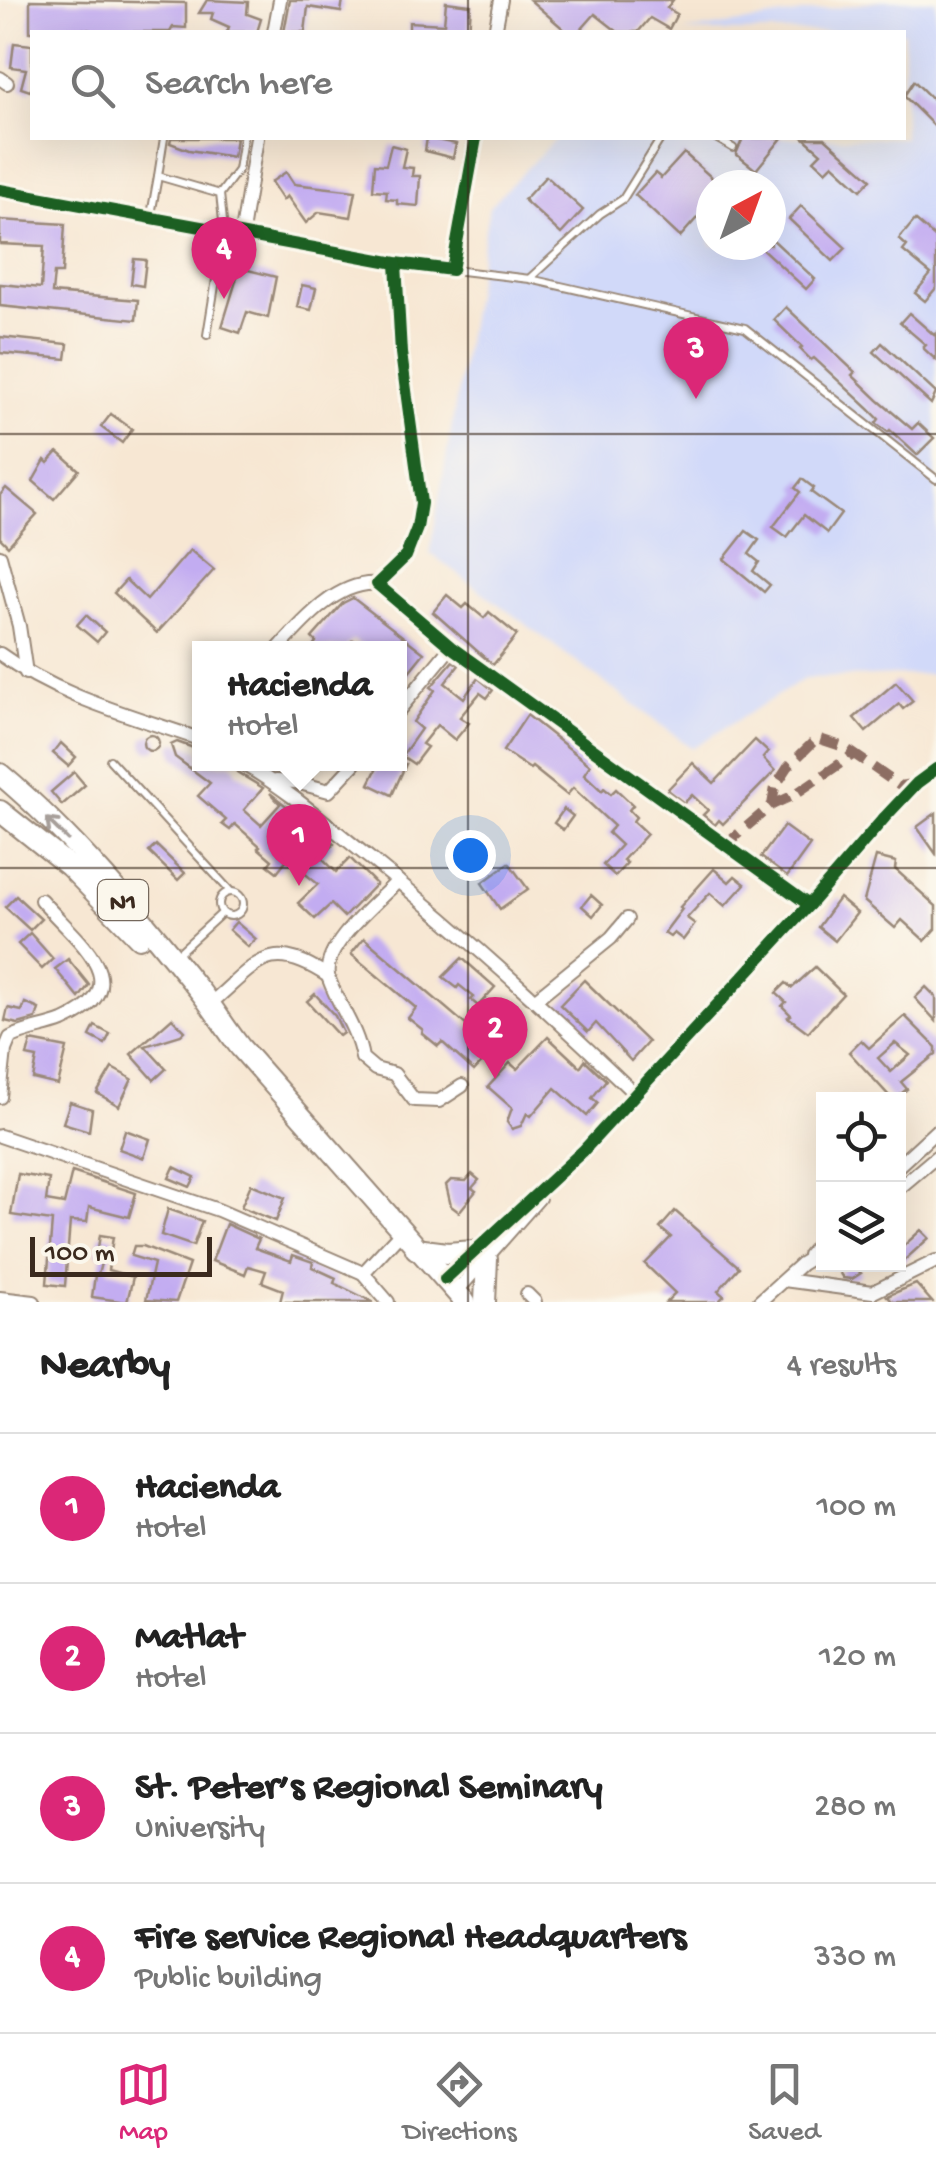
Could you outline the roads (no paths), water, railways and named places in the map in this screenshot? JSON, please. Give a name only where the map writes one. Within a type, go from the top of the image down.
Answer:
[{"type":"highway","name":"N1","points":[[0,774],[78,850],[174,958],[232,1037],[455,1291]]},
{"type":"highway","name":"N1","points":[[0,811],[9,828],[69,866],[134,932],[215,1025],[232,1037]]},
{"type":"highway","points":[[416,1249],[481,1255],[485,1302]]},
{"type":"street","points":[[274,30],[280,0]]},
{"type":"street","points":[[495,30],[501,0]]},
{"type":"street","points":[[242,232],[257,140]]},
{"type":"street","points":[[0,190],[452,270],[476,140]]},
{"type":"street","points":[[378,584],[406,556],[421,503],[402,353],[396,263]]},
{"type":"street","points":[[0,556],[19,626],[26,673]]},
{"type":"street","points":[[285,641],[346,588],[378,584],[451,648],[809,904]]},
{"type":"street","points":[[407,700],[451,648]]},
{"type":"street","points":[[0,654],[26,673],[65,692],[192,737]]},
{"type":"street","points":[[455,1291],[481,1255],[636,1095],[916,783],[936,769]]},
{"type":"street","points":[[255,771],[398,881],[537,998],[636,1095]]},
{"type":"street","points":[[273,781],[296,782],[328,791],[347,771]]},
{"type":"street","points":[[398,881],[339,940],[329,961],[328,976],[358,1038],[362,1058],[374,1068],[394,1074],[414,1100],[440,1101],[462,1086]]},
{"type":"street","points":[[0,1097],[10,1038],[70,1018],[102,985],[100,971],[88,951],[42,900]]},
{"type":"street","points":[[537,998],[611,938],[627,919]]},
{"type":"street","points":[[210,1004],[262,960],[275,954],[310,964],[328,976]]},
{"type":"street","points":[[0,1136],[218,1210],[363,1273],[388,1302]]},
{"type":"street","points":[[906,1159],[931,1136],[936,1156],[906,1182]]},
{"type":"street","points":[[363,1273],[400,1232]]},
{"type":"street","points":[[802,1264],[816,1247]]},
{"type":"street","points":[[759,1302],[816,1255]]},
{"type":"street","points":[[784,1280],[873,1292],[936,1260]]},
{"type":"street","points":[[0,1298],[34,1302]]},
{"type":"lane","points":[[151,217],[164,140]]},
{"type":"lane","points":[[207,335],[224,230],[220,194],[238,170],[242,140]]},
{"type":"lane","points":[[530,279],[600,214],[622,200],[660,140]]},
{"type":"lane","points":[[719,140],[732,148]]},
{"type":"lane","points":[[158,176],[220,194]]},
{"type":"lane","points":[[452,270],[530,279],[744,328],[936,479]]},
{"type":"lane","points":[[110,760],[231,892],[243,899],[243,909],[232,917],[222,913]]},
{"type":"lane","points":[[222,913],[220,900],[231,892]]},
{"type":"lane","points":[[174,958],[222,913]]},
{"type":"place","name":"Fire service Regional Headquarters","points":[[224,299]]},
{"type":"place","name":"St. Peter’s Regional Seminary","points":[[696,399]]},
{"type":"place","name":"Hacienda","points":[[299,886]]},
{"type":"place","name":"Matlat","points":[[495,1079]]}]
